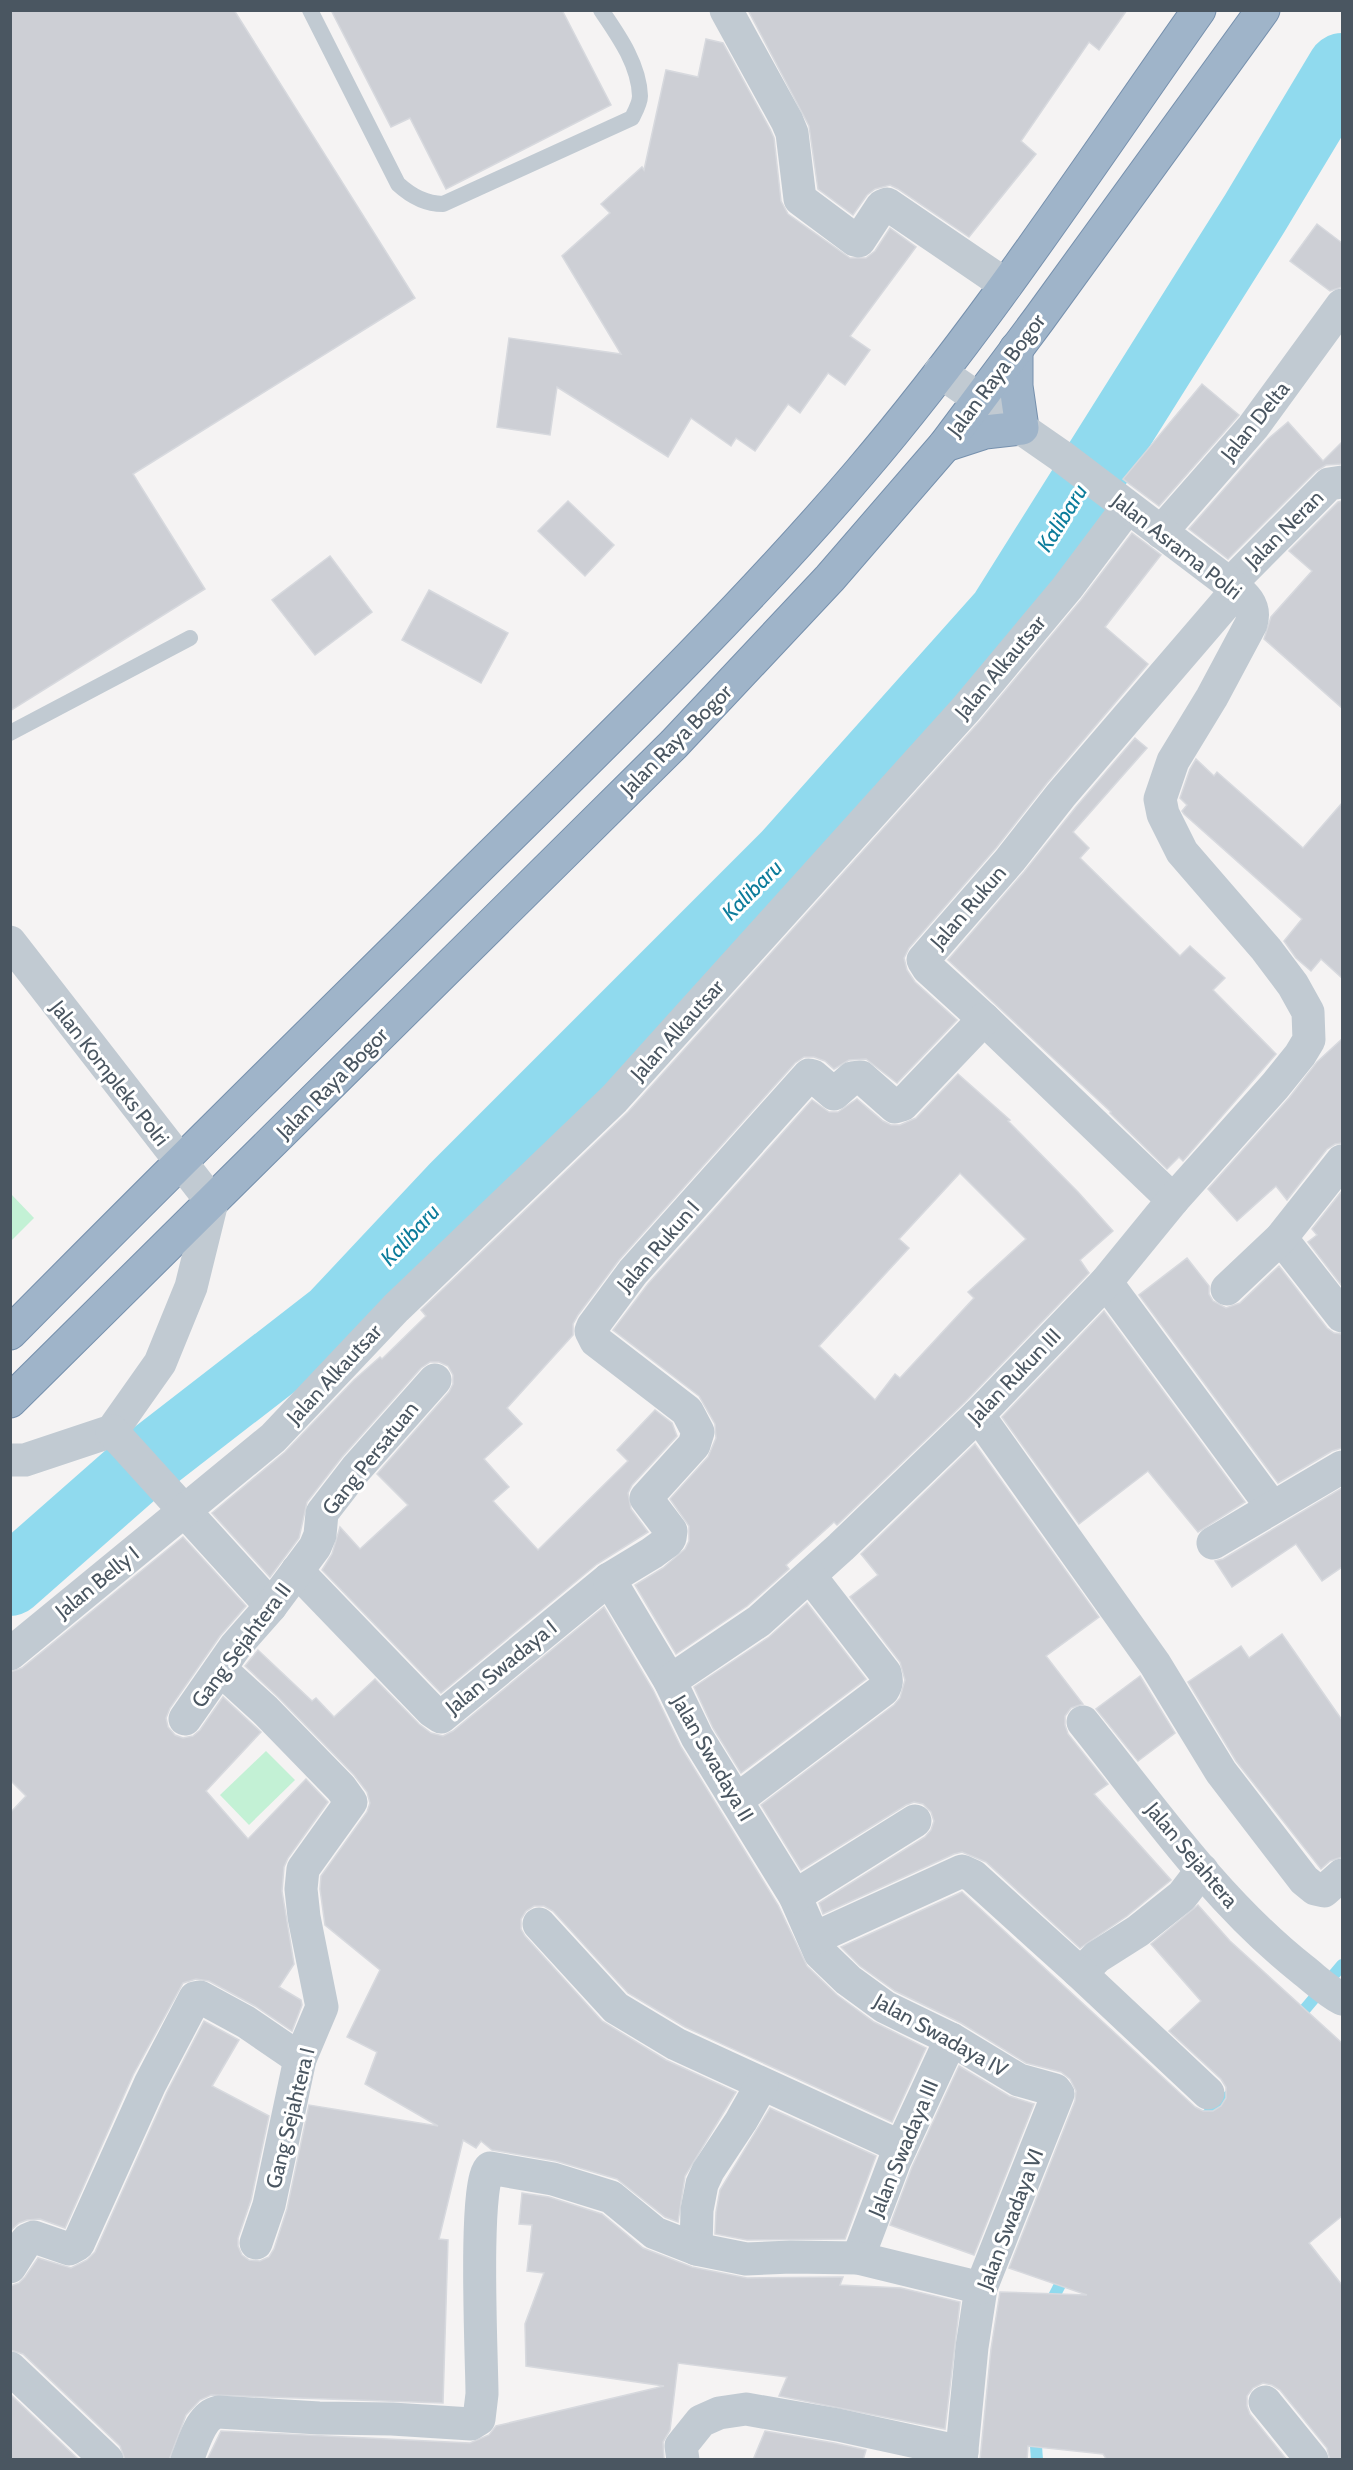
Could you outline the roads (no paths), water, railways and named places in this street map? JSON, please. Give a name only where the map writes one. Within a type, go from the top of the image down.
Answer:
[{"type":"highway","points":[[10,1333],[179,1162],[699,650],[861,471],[1006,285],[1199,10]]},
{"type":"highway","name":"Jalan Raya Bogor","points":[[10,1401],[712,705],[830,578],[945,445],[1263,10]]},
{"type":"highway","points":[[945,445],[985,432],[1022,428],[1016,387],[1016,349]]},
{"type":"street","points":[[726,10],[792,133],[800,199],[859,241],[882,206],[886,204],[1006,285]]},
{"type":"street","name":"Jalan Delta","points":[[1161,532],[1253,427],[1342,305]]},
{"type":"street","name":"Jalan Asrama Polri","points":[[940,372],[1061,456],[1234,587],[1252,606],[1254,615],[1251,624],[1212,697],[1173,761],[1160,798],[1163,814],[1182,852],[1266,949],[1293,985],[1308,1012],[1310,1027]]},
{"type":"street","name":"Jalan Neran","points":[[1234,587],[1329,484],[1342,482]]},
{"type":"street","name":"Jalan Alkautsar","points":[[184,1511],[273,1438],[396,1308],[614,1099],[966,709],[1067,588],[1115,498]]},
{"type":"street","name":"Jalan Rukun","points":[[1173,1200],[924,963],[925,957],[1010,860],[1060,795],[1234,587]]},
{"type":"street","name":"Jalan Kompleks Polri","points":[[10,942],[212,1202]]},
{"type":"street","name":"Jalan Rukun I","points":[[609,1579],[652,1553],[670,1538],[671,1532],[646,1498],[694,1445],[698,1432],[687,1411],[596,1341],[591,1331],[593,1326],[633,1272],[809,1075],[834,1094],[852,1078],[861,1077],[895,1107],[902,1105],[984,1019]]},
{"type":"street","name":"Jalan Rukun III","points":[[670,1681],[759,1621],[810,1576],[978,1414],[1106,1282],[1173,1200],[1300,1055],[1309,1040],[1310,1027]]},
{"type":"street","points":[[1227,1289],[1281,1238],[1342,1161]]},
{"type":"street","points":[[122,1443],[160,1363],[191,1287],[212,1202]]},
{"type":"street","points":[[1281,1238],[1342,1316]]},
{"type":"street","points":[[1106,1282],[1272,1507]]},
{"type":"street","name":"Gang Persatuan","points":[[297,1571],[315,1547],[320,1535],[322,1513],[356,1468],[435,1380]]},
{"type":"street","points":[[978,1414],[1155,1664],[1221,1772],[1304,1880],[1324,1891],[1342,1875]]},
{"type":"street","points":[[122,1443],[271,1606]]},
{"type":"street","points":[[10,1460],[25,1460],[122,1443]]},
{"type":"street","points":[[1213,1543],[1342,1467]]},
{"type":"street","name":"Jalan Belly I","points":[[10,1654],[184,1511]]},
{"type":"street","name":"Jalan Swadaya I","points":[[297,1571],[432,1711],[441,1717],[609,1579]]},
{"type":"street","name":"Gang Sejahtera II","points":[[184,1719],[235,1647],[271,1606],[297,1571]]},
{"type":"street","points":[[737,1800],[886,1686],[885,1674],[810,1576]]},
{"type":"street","name":"Jalan Swadaya II","points":[[609,1579],[670,1681],[697,1737],[795,1896],[815,1938]]},
{"type":"street","name":"Gang Sejahtera I","points":[[220,1668],[342,1788],[351,1802],[303,1869],[301,1889],[304,1917],[322,2007],[300,2059],[269,2205],[256,2243]]},
{"type":"street","name":"Jalan Sejahtera","points":[[1083,1722],[1202,1870],[1272,1945],[1327,1988]]},
{"type":"street","points":[[795,1896],[915,1821]]},
{"type":"street","points":[[1078,1971],[1084,1970],[1097,1957],[1138,1930],[1182,1896],[1202,1870]]},
{"type":"street","points":[[815,1938],[962,1871],[973,1876],[1208,2093]]},
{"type":"street","points":[[539,1924],[616,2008],[676,2044],[901,2147]]},
{"type":"street","name":"Jalan Swadaya IV","points":[[815,1938],[820,1953],[848,1980],[885,2007],[951,2039],[1019,2080],[1055,2090]]},
{"type":"street","points":[[10,2267],[31,2238],[69,2249],[78,2244],[150,2084],[195,1998],[200,1997],[246,2022],[300,2059]]},
{"type":"street","name":"Jalan Swadaya III","points":[[858,2258],[901,2147],[951,2039]]},
{"type":"street","points":[[696,2248],[697,2210],[702,2184],[762,2084]]},
{"type":"street","name":"Jalan Swadaya VI","points":[[962,2456],[972,2347],[981,2288],[1016,2195],[1057,2099],[1055,2090]]},
{"type":"street","points":[[187,2460],[204,2422],[213,2413],[218,2412],[471,2424],[479,2419],[483,2394],[480,2213],[484,2176],[490,2168],[553,2179],[610,2197],[655,2233],[696,2248],[746,2259],[858,2258],[981,2288]]},
{"type":"street","points":[[10,2368],[107,2460]]},
{"type":"street","points":[[1265,2402],[1312,2460]]},
{"type":"street","points":[[683,2460],[681,2446],[701,2421],[719,2413],[746,2409],[838,2425],[962,2456]]},
{"type":"lane","points":[[310,10],[398,184],[405,191],[429,204],[443,204],[632,118],[640,98],[637,76],[621,39],[601,10]]},
{"type":"lane","points":[[10,733],[190,638]]},
{"type":"waterway","name":"Kalibaru","points":[[10,1581],[135,1471],[334,1317],[456,1187],[787,856],[1003,614],[1255,213],[1342,68]]},
{"type":"waterway","points":[[1295,2021],[1342,1965]]},
{"type":"waterway","points":[[1200,2121],[1237,2089]]},
{"type":"waterway","points":[[1048,2308],[1066,2273]]},
{"type":"waterway","points":[[1035,2432],[1037,2460]]}]
